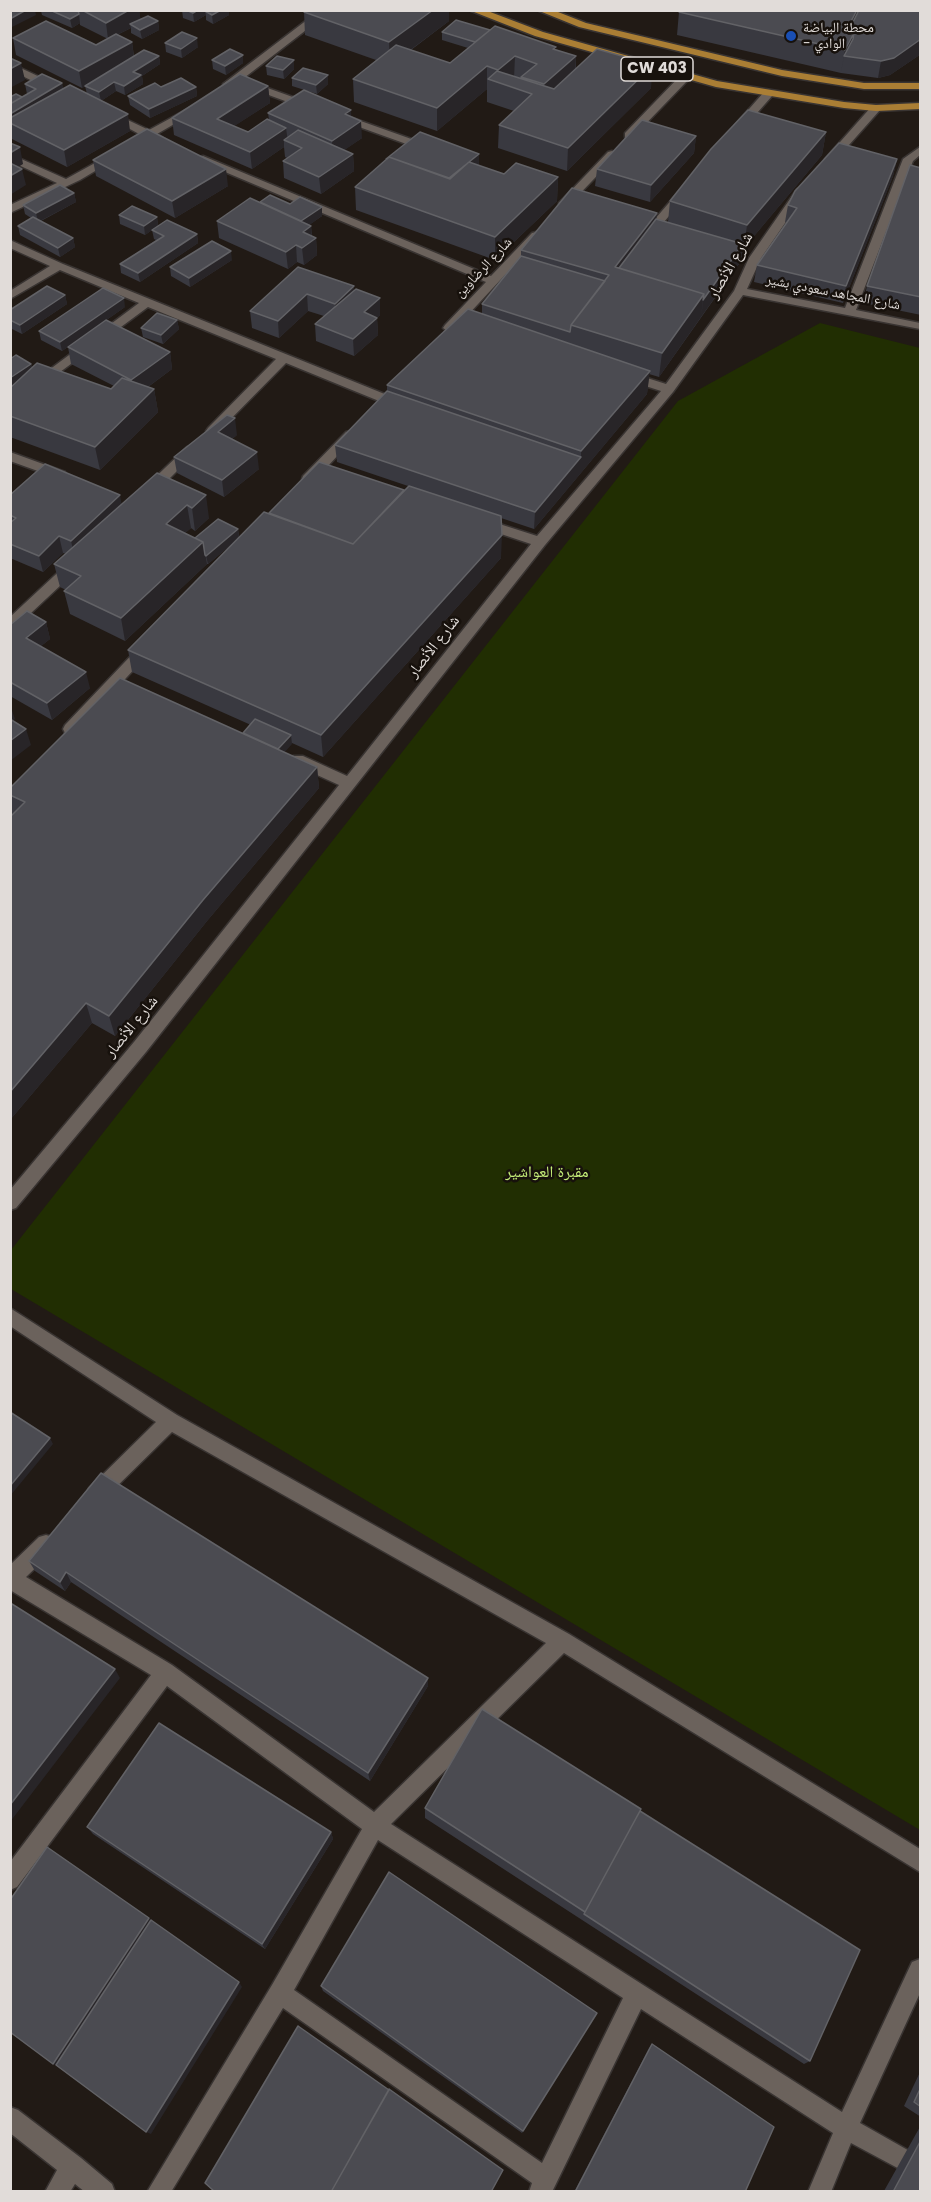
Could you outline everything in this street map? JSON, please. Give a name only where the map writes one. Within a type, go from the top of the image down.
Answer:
[{"type":"main road","name":"CW 403","points":[[474,10],[539,34],[685,77],[768,94],[844,105],[876,108],[921,106]]},
{"type":"main road","name":"CW 403","points":[[542,10],[559,13],[583,25],[782,73],[864,86],[921,86]]},
{"type":"street","points":[[220,90],[327,10]]},
{"type":"street","points":[[10,66],[64,93]]},
{"type":"street","name":"شارع الرضاوين","points":[[440,338],[462,323],[492,281],[685,77]]},
{"type":"street","points":[[236,80],[436,151]]},
{"type":"street","points":[[729,138],[768,94]]},
{"type":"street","points":[[10,210],[66,183],[204,101]]},
{"type":"street","points":[[96,108],[171,144]]},
{"type":"street","name":"شارع الأنصار","points":[[10,1203],[140,1047],[540,542],[669,389],[740,291],[749,256],[790,204],[876,108]]},
{"type":"street","points":[[850,311],[908,159],[921,150]]},
{"type":"street","points":[[191,153],[492,281]]},
{"type":"street","points":[[10,157],[66,183]]},
{"type":"street","points":[[653,228],[691,183]]},
{"type":"street","points":[[10,243],[59,266],[383,398]]},
{"type":"street","points":[[10,296],[59,266]]},
{"type":"street","name":"شارع المجاهد سعودي بشير","points":[[740,291],[921,326]]},
{"type":"street","points":[[10,405],[147,302]]},
{"type":"street","points":[[142,497],[254,390],[284,357]]},
{"type":"street","points":[[613,371],[669,389]]},
{"type":"street","points":[[302,485],[324,470],[359,424]]},
{"type":"street","points":[[10,456],[72,480]]},
{"type":"street","points":[[474,520],[540,542]]},
{"type":"street","points":[[10,625],[86,553]]},
{"type":"street","points":[[64,736],[123,680],[158,636]]},
{"type":"street","points":[[286,754],[349,783]]},
{"type":"street","points":[[10,1316],[170,1421],[562,1641],[921,1861]]},
{"type":"street","points":[[86,1504],[170,1421]]},
{"type":"street","points":[[61,1529],[11,1579],[165,1672],[375,1826],[846,2128],[921,2169]]},
{"type":"street","points":[[158,2192],[280,1993],[375,1826],[562,1641]]},
{"type":"street","points":[[10,1880],[165,1672]]},
{"type":"street","points":[[819,2192],[846,2128],[921,1970]]},
{"type":"street","points":[[280,1993],[543,2185],[637,1993]]},
{"type":"street","points":[[10,2118],[104,2192]]},
{"type":"street","points":[[56,2192],[73,2166]]},
{"type":"green space","name":"مقبرة العواشير","points":[[820,323],[920,348],[920,1830],[11,1289],[11,1250],[678,401]]},
{"type":"building","points":[[10,10],[26,10],[10,19]]},
{"type":"building","points":[[50,10],[78,10],[79,14],[70,19]]},
{"type":"building","points":[[82,10],[129,10],[106,23]]},
{"type":"building","points":[[221,10],[212,15],[205,11]]},
{"type":"building","points":[[306,10],[433,10],[389,42],[304,12]]},
{"type":"building","points":[[680,10],[857,10],[846,31],[854,33],[845,50],[679,12]]},
{"type":"building","points":[[859,10],[921,10],[921,39],[894,58],[881,61],[844,56],[854,33],[848,32]]},
{"type":"building","points":[[148,16],[158,21],[140,30],[130,24]]},
{"type":"building","points":[[456,20],[490,30],[475,42],[442,32]]},
{"type":"building","points":[[46,21],[96,45],[116,34],[132,42],[79,71],[13,38]]},
{"type":"building","points":[[495,26],[576,56],[544,84],[521,77],[537,64],[515,56],[498,70],[487,66],[437,108],[353,79],[396,45],[450,63]]},
{"type":"building","points":[[182,32],[197,38],[181,49],[165,43]]},
{"type":"building","points":[[230,49],[243,55],[225,66],[212,60]]},
{"type":"building","points":[[597,49],[653,65],[568,148],[499,125],[532,94],[488,79],[497,71],[554,89]]},
{"type":"building","points":[[144,50],[159,56],[133,72],[141,75],[124,86],[114,82],[99,92],[85,86]]},
{"type":"building","points":[[277,56],[294,60],[283,70],[266,66]]},
{"type":"building","points":[[10,58],[21,63],[10,69]]},
{"type":"building","points":[[303,68],[328,75],[316,85],[292,78]]},
{"type":"building","points":[[42,74],[62,83],[10,114],[10,104],[36,89],[25,84]]},
{"type":"building","points":[[240,74],[268,86],[217,119],[248,132],[267,119],[286,128],[250,152],[172,118]]},
{"type":"building","points":[[181,78],[196,87],[149,109],[128,96],[155,83],[161,87]]},
{"type":"building","points":[[70,85],[128,114],[64,150],[10,123],[10,118]]},
{"type":"building","points":[[304,90],[351,110],[345,114],[361,121],[332,141],[268,113]]},
{"type":"building","points":[[16,94],[22,97],[10,104],[10,97]]},
{"type":"building","points":[[748,110],[826,132],[747,225],[670,201],[711,149]]},
{"type":"building","points":[[642,120],[696,136],[651,185],[597,169]]},
{"type":"building","points":[[147,129],[226,169],[172,201],[93,160]]},
{"type":"building","points":[[298,130],[353,154],[319,177],[283,161],[302,148],[284,140]]},
{"type":"building","points":[[420,132],[479,154],[449,178],[389,157],[386,159]]},
{"type":"building","points":[[10,143],[20,147],[10,153]]},
{"type":"building","points":[[839,143],[897,159],[846,286],[757,265],[797,208],[788,205],[795,191]]},
{"type":"building","points":[[389,157],[450,179],[469,162],[504,174],[516,163],[558,177],[495,237],[355,187]]},
{"type":"building","points":[[10,163],[22,169],[10,176]]},
{"type":"building","points":[[910,165],[921,168],[921,297],[867,286]]},
{"type":"building","points":[[60,185],[74,193],[36,213],[23,205]]},
{"type":"building","points":[[572,188],[657,213],[615,267],[704,294],[662,353],[571,325],[609,275],[521,250]]},
{"type":"building","points":[[270,195],[290,204],[300,197],[322,207],[301,221],[260,202]]},
{"type":"building","points":[[250,198],[311,226],[303,232],[316,238],[302,248],[296,245],[286,252],[217,221]]},
{"type":"building","points":[[132,206],[157,217],[144,226],[119,215]]},
{"type":"building","points":[[33,217],[73,238],[58,248],[18,226]]},
{"type":"building","points":[[656,219],[743,244],[703,300],[704,294],[619,268]]},
{"type":"building","points":[[167,220],[197,234],[138,273],[120,264],[164,236],[152,230]]},
{"type":"building","points":[[212,241],[231,251],[189,278],[170,267]]},
{"type":"building","points":[[521,256],[605,281],[571,325],[570,332],[482,304]]},
{"type":"building","points":[[298,267],[354,286],[335,304],[307,294],[278,321],[250,311]]},
{"type":"building","points":[[47,286],[65,295],[20,325],[10,320],[10,310]]},
{"type":"building","points":[[103,288],[124,298],[60,342],[39,331]]},
{"type":"building","points":[[356,289],[380,298],[364,312],[377,318],[353,339],[315,324]]},
{"type":"building","points":[[468,309],[650,371],[581,451],[387,385]]},
{"type":"building","points":[[157,313],[177,320],[161,335],[141,328]]},
{"type":"building","points":[[106,320],[170,352],[131,380],[68,347]]},
{"type":"building","points":[[16,355],[31,364],[10,378],[10,359]]},
{"type":"building","points":[[37,363],[111,389],[122,378],[154,389],[95,447],[10,416],[10,388]]},
{"type":"building","points":[[387,391],[581,457],[535,512],[335,445]]},
{"type":"building","points":[[227,415],[235,418],[218,432],[257,452],[222,480],[174,457]]},
{"type":"building","points":[[319,462],[404,490],[353,544],[269,513]]},
{"type":"building","points":[[45,464],[120,495],[71,541],[59,536],[39,556],[10,544],[10,523],[16,518],[10,515],[10,495]]},
{"type":"building","points":[[157,473],[206,495],[192,508],[187,505],[166,524],[203,542],[121,618],[64,591],[81,576],[54,564]]},
{"type":"building","points":[[409,486],[501,516],[502,535],[321,735],[128,650],[264,512],[353,544]]},
{"type":"building","points":[[218,519],[238,529],[206,556],[203,542],[195,538]]},
{"type":"building","points":[[27,611],[46,622],[26,638],[86,672],[47,703],[10,682],[10,625]]},
{"type":"building","points":[[120,678],[317,767],[203,900],[109,1016],[86,1003],[10,1092],[10,817],[25,802],[10,795],[10,788]]},
{"type":"building","points":[[10,719],[26,729],[10,741]]},
{"type":"building","points":[[255,719],[291,735],[278,749],[243,733]]},
{"type":"building","points":[[10,1412],[50,1438],[10,1486]]},
{"type":"building","points":[[101,1473],[428,1678],[368,1773],[66,1572],[60,1582],[29,1561]]},
{"type":"building","points":[[12,1604],[115,1669],[10,1805],[10,1606]]},
{"type":"building","points":[[482,1709],[641,1809],[585,1912],[425,1808]]},
{"type":"building","points":[[159,1723],[331,1832],[262,1944],[87,1827]]},
{"type":"building","points":[[640,1811],[860,1950],[810,2061],[584,1914]]},
{"type":"building","points":[[47,1847],[149,1918],[53,2064],[10,2032],[10,1900]]},
{"type":"building","points":[[389,1872],[597,2013],[523,2131],[321,1986]]},
{"type":"building","points":[[151,1920],[239,1982],[146,2132],[56,2065]]},
{"type":"building","points":[[298,2026],[389,2090],[331,2192],[215,2192],[205,2183]]},
{"type":"building","points":[[652,2044],[774,2127],[745,2192],[575,2192]]},
{"type":"building","points":[[921,2087],[921,2107],[914,2102]]},
{"type":"building","points":[[389,2089],[503,2170],[491,2192],[331,2192]]},
{"type":"building","points":[[921,2140],[921,2192],[896,2192],[894,2190]]},
{"type":"place","name":"محطة البياضة - الوادي","points":[[791,36]]}]
